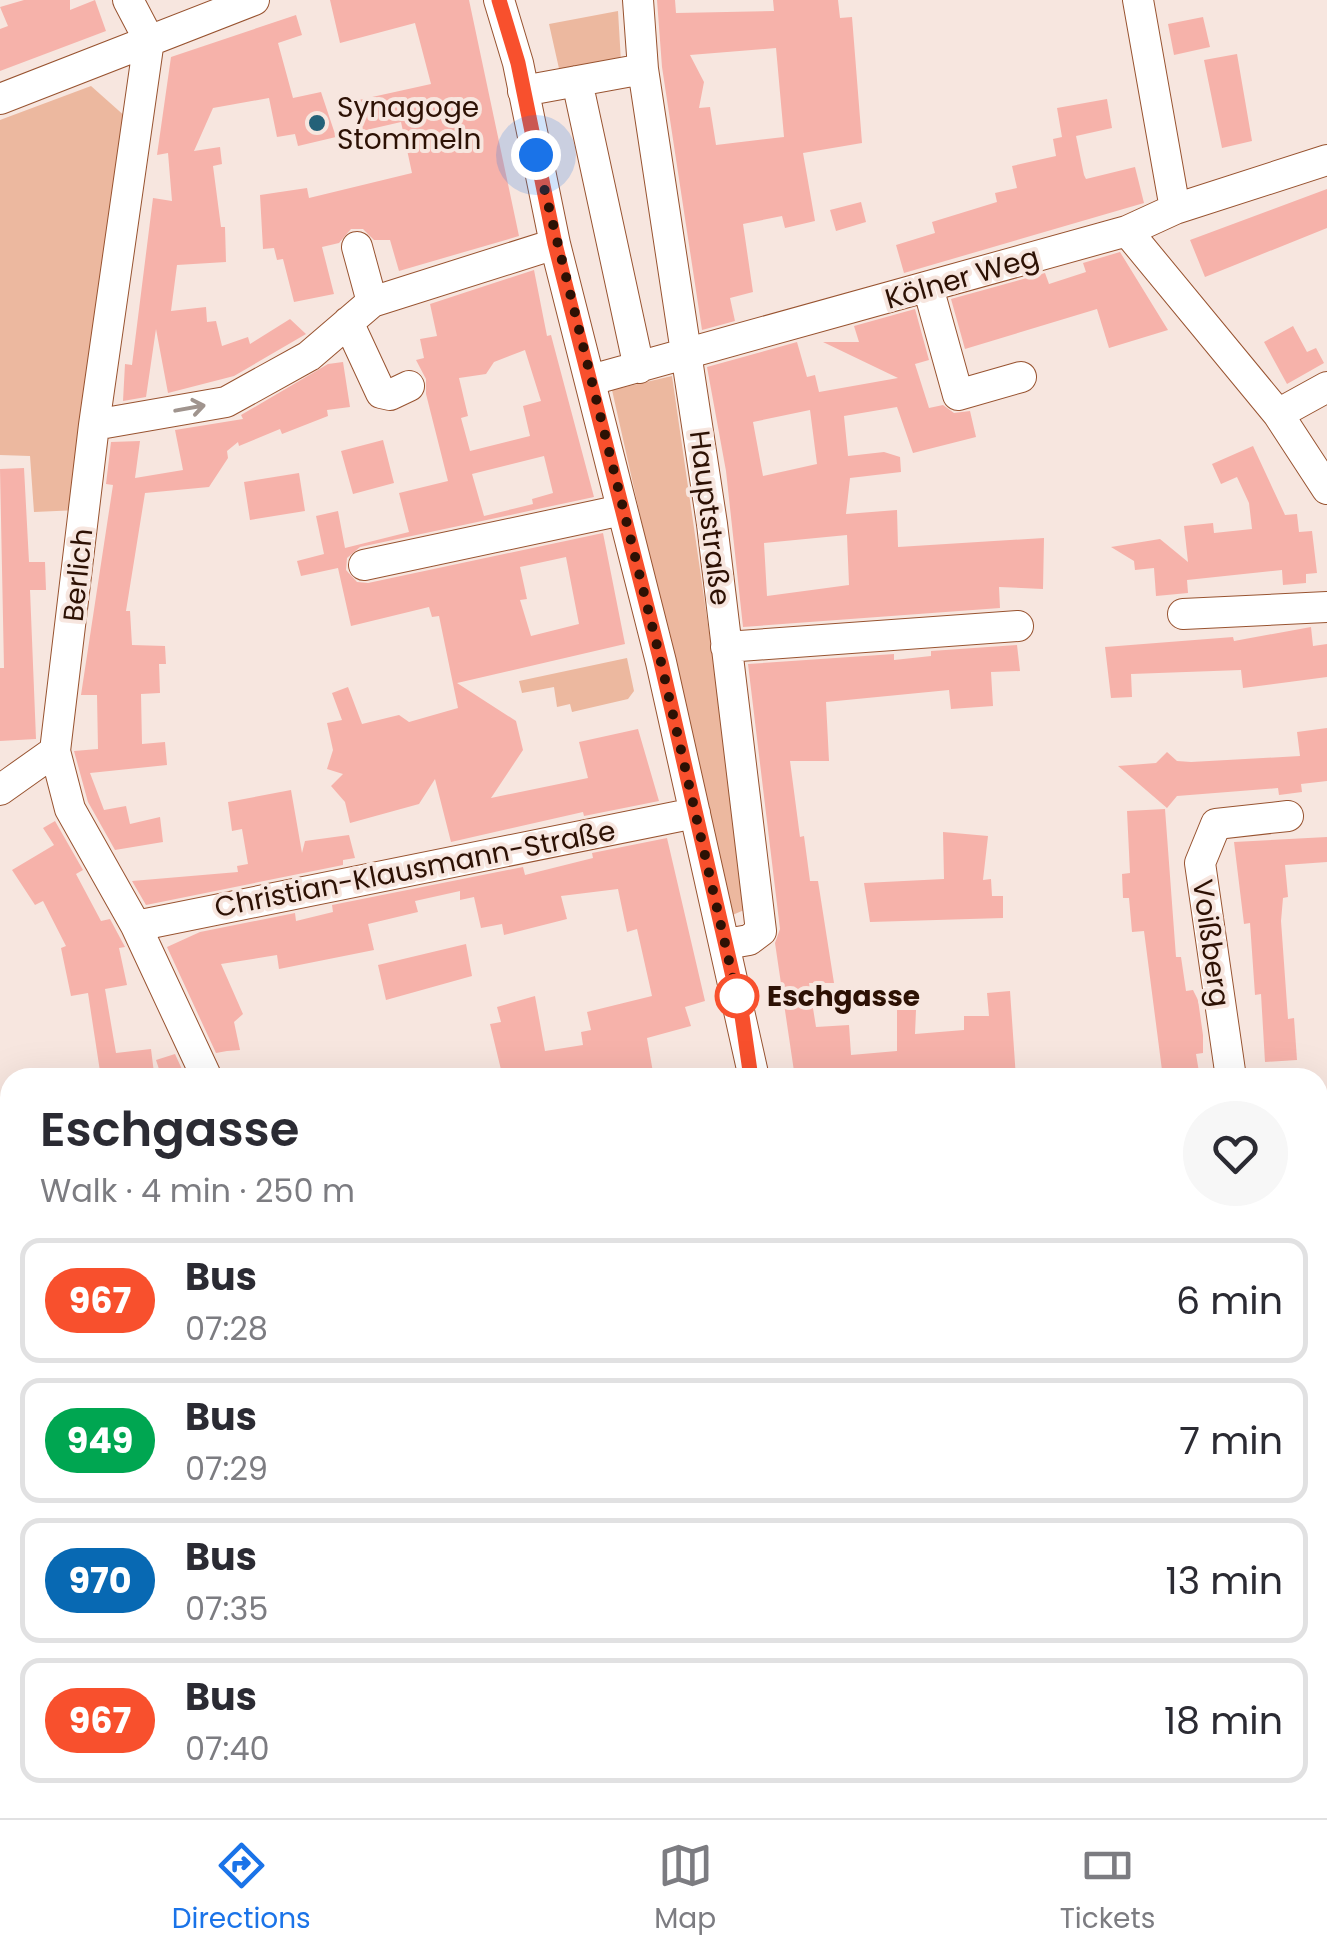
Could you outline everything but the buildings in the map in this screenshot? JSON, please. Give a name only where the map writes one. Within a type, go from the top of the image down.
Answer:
[{"type":"street","points":[[128,0],[149,40]]},
{"type":"street","points":[[0,99],[254,0]]},
{"type":"street","points":[[499,0],[726,944],[751,1068]]},
{"type":"street","name":"Hauptstraße","points":[[638,0],[643,69],[688,355],[761,931],[749,940],[726,944]]},
{"type":"street","points":[[1138,0],[1175,209]]},
{"type":"street","name":"Berlich","points":[[149,40],[94,425],[56,751],[70,809],[136,926],[202,1068]]},
{"type":"street","points":[[523,91],[643,69]]},
{"type":"street","points":[[577,80],[639,368]]},
{"type":"street","name":"Kölner Weg","points":[[591,380],[1127,231],[1175,209],[1327,160]]},
{"type":"street","points":[[1127,231],[1278,414],[1327,488]]},
{"type":"street","points":[[94,425],[226,402],[309,356],[372,302],[555,244]]},
{"type":"street","points":[[357,247],[372,302]]},
{"type":"street","points":[[928,288],[958,394],[1021,377]]},
{"type":"street","points":[[348,322],[381,393],[390,395],[409,386]]},
{"type":"street","points":[[1278,414],[1327,387]]},
{"type":"street","points":[[364,565],[622,510]]},
{"type":"street","points":[[1184,614],[1327,607]]},
{"type":"street","points":[[726,647],[1018,626]]},
{"type":"street","points":[[0,790],[56,751]]},
{"type":"street","name":"Christian-Klausmann-Straße","points":[[136,926],[695,813]]},
{"type":"street","name":"Voißberg","points":[[1230,1068],[1200,863],[1216,824],[1288,816]]},
{"type":"shaded area","points":[[618,11],[621,62],[560,73],[549,24]]},
{"type":"shaded area","points":[[91,86],[127,118],[79,510],[34,512],[30,456],[0,455],[0,120]]},
{"type":"shaded area","points":[[672,376],[749,908],[730,916],[612,390]]},
{"type":"shaded area","points":[[627,658],[634,691],[628,699],[572,712],[570,704],[557,707],[554,687],[522,693],[519,681]]},
{"type":"bus line","name":"967","points":[[499,0],[518,63],[555,244],[661,662],[752,1068]]},
{"type":"place","name":"Synagoge Stommeln","points":[[317,123]]},
{"type":"place","name":"Eschgasse","points":[[737,996]]},
{"type":"route","points":[[536,155],[661,662],[737,996]]}]
